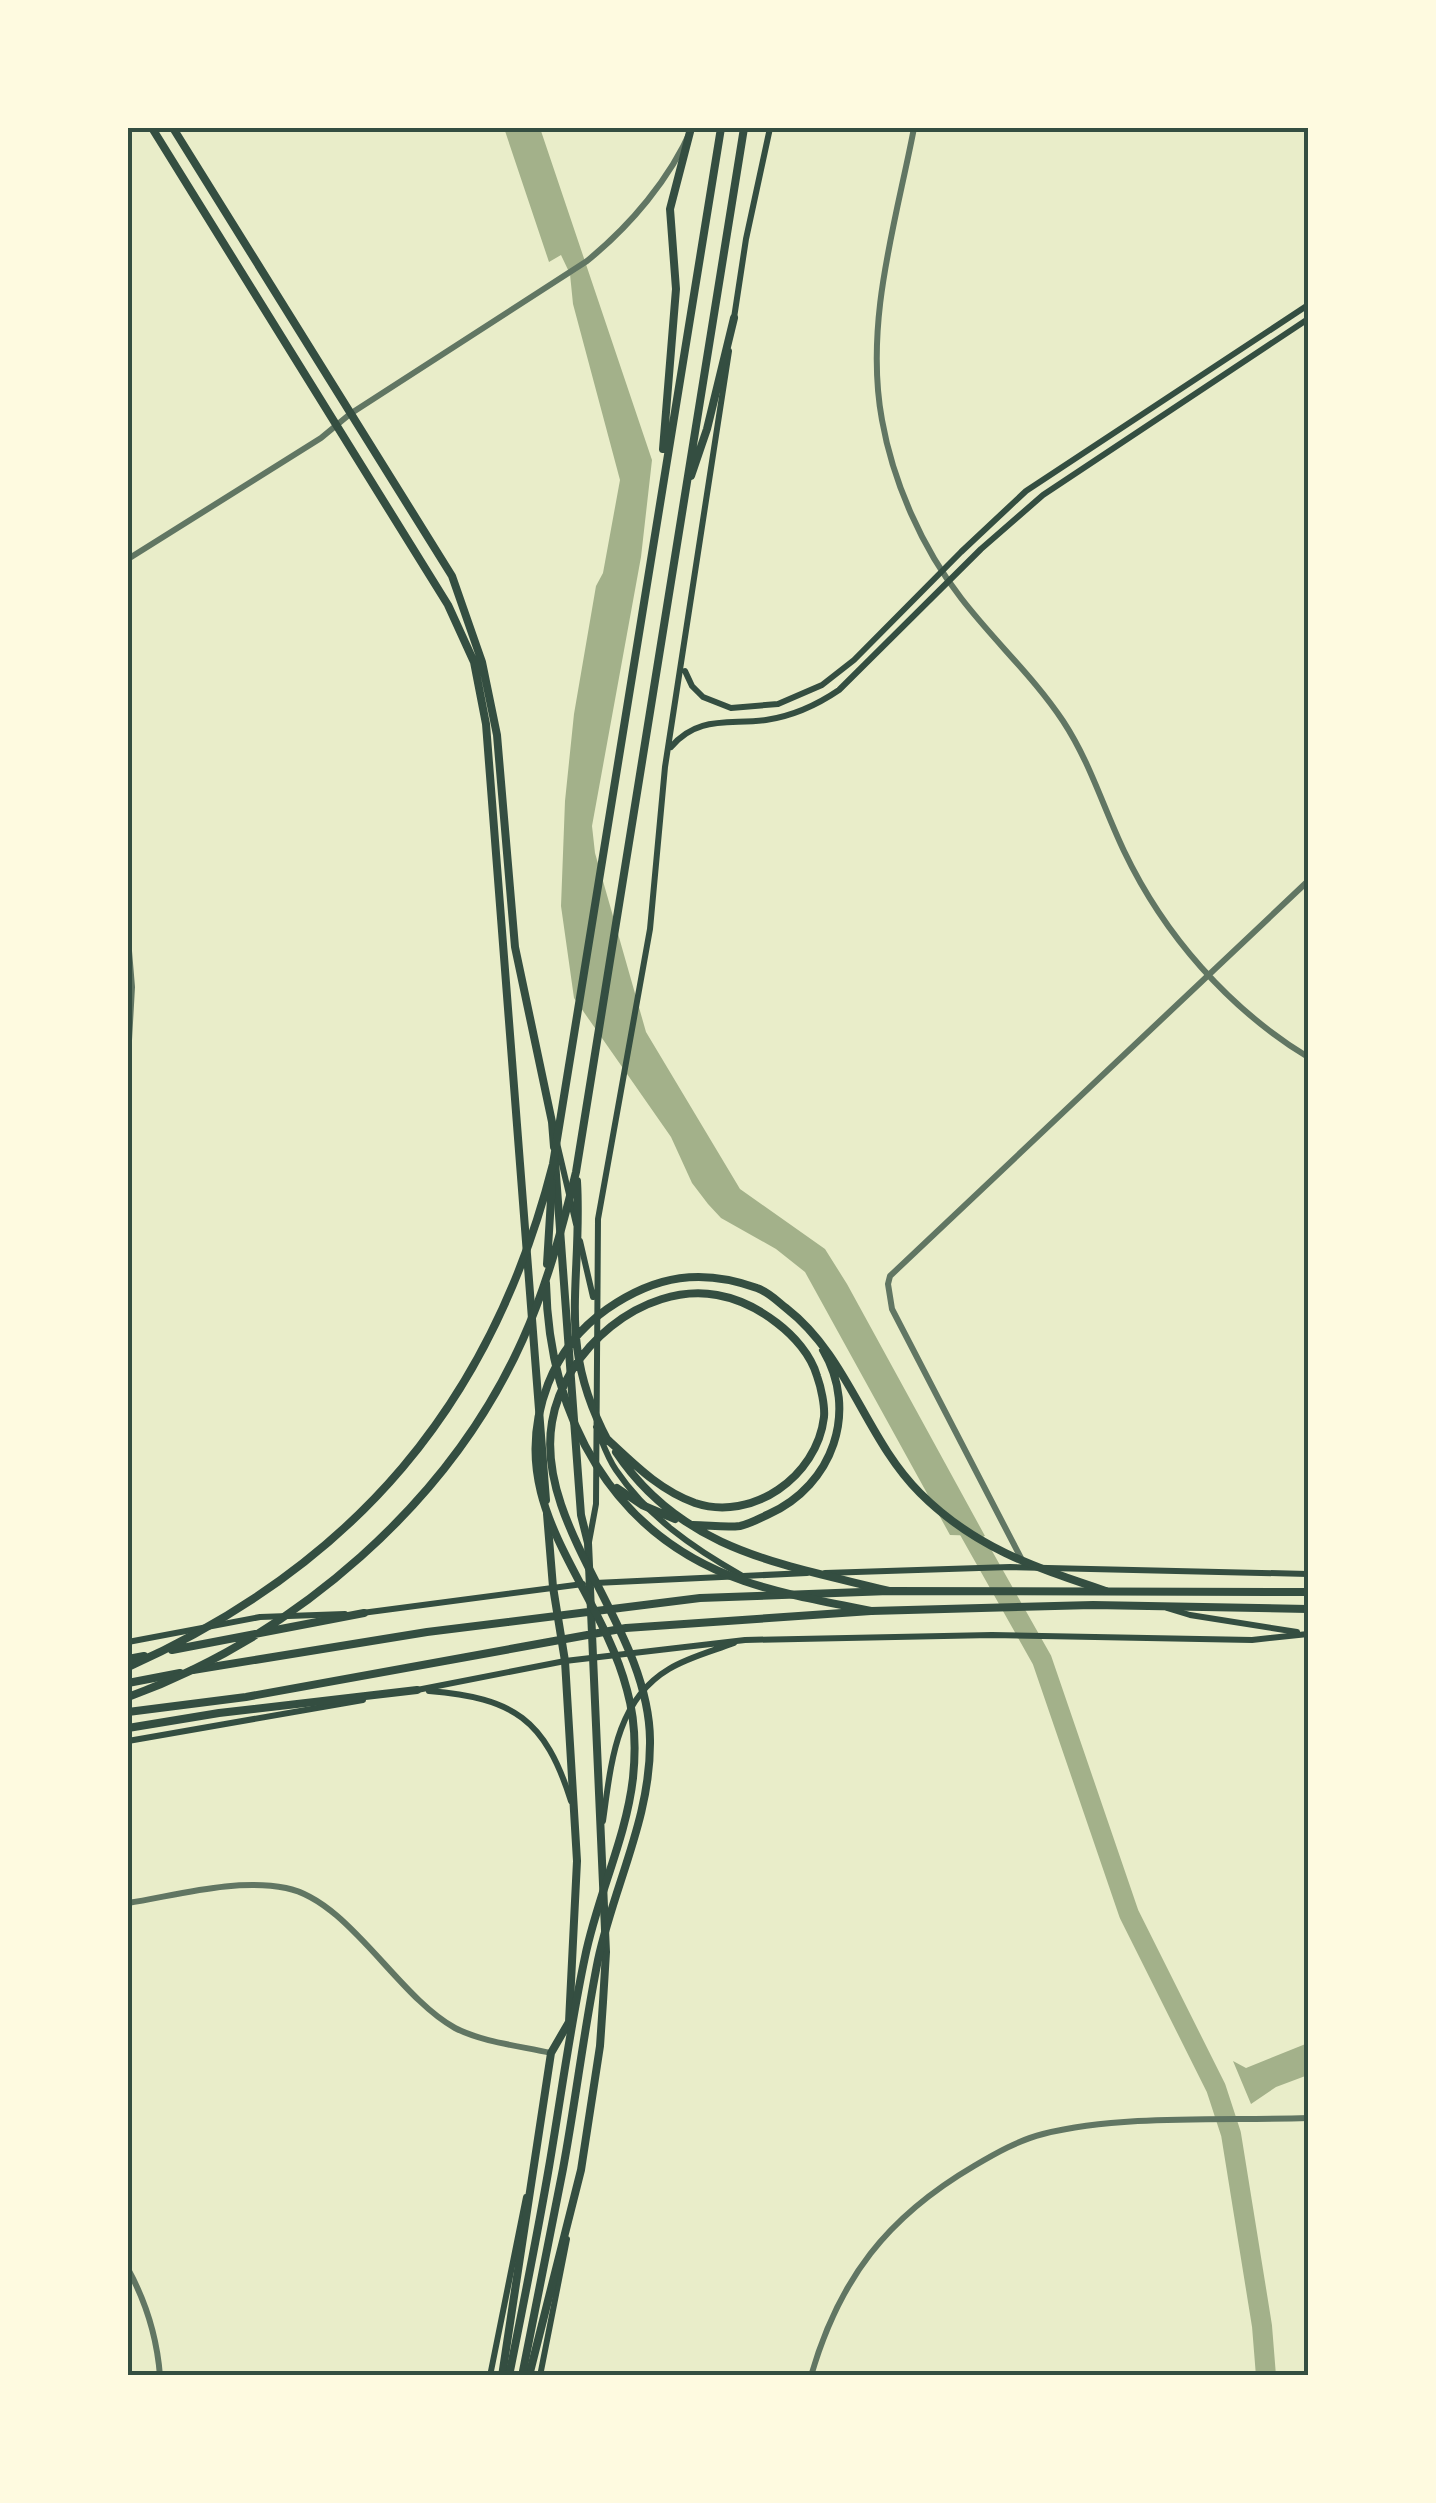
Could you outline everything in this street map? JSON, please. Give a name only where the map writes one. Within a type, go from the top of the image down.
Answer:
[{"type":"main road","points":[[152,128],[448,605],[474,662],[486,724],[552,1586],[565,1661],[576,1892],[569,2022],[550,2053],[505,2376]]},
{"type":"main road","points":[[173,128],[444,562],[482,662],[497,736],[515,947],[596,1308]]},
{"type":"main road","points":[[721,128],[554,1164],[546,1274],[552,1358],[572,1423],[605,1480],[648,1525],[708,1565],[781,1592],[871,1611]]},
{"type":"main road","points":[[128,1697],[208,1662],[284,1615],[353,1562],[418,1497],[465,1439],[522,1341],[550,1265],[576,1172],[744,128]]},
{"type":"main road","points":[[588,1543],[596,1504],[598,1219],[650,930],[668,753],[746,238],[770,128]]},
{"type":"main road","points":[[661,488],[676,289],[670,210],[691,130]]},
{"type":"main road","points":[[683,666],[696,691],[724,707],[760,707],[794,699],[822,685],[854,660],[942,570],[1046,476],[1308,305]]},
{"type":"main road","points":[[684,494],[707,429],[734,318]]},
{"type":"main road","points":[[668,753],[682,736],[707,722],[766,720],[822,701],[847,684],[1017,516],[1057,484],[1308,319]]},
{"type":"main road","points":[[540,2376],[581,2170],[600,2046],[606,1952],[588,1543],[581,1516],[552,1122]]},
{"type":"main road","points":[[128,1667],[225,1619],[289,1574],[344,1529],[417,1450],[460,1390],[498,1324],[537,1224],[554,1164]]},
{"type":"main road","points":[[576,1172],[576,1350],[582,1382],[607,1438],[625,1466],[665,1508],[719,1543],[756,1558],[889,1592]]},
{"type":"main road","points":[[505,2376],[539,2225],[586,1950],[623,1826],[632,1780],[634,1735],[628,1691],[610,1642],[558,1541],[536,1480],[536,1414],[557,1361],[588,1322],[628,1294],[670,1280],[716,1276],[764,1290],[808,1324],[834,1357],[882,1446],[918,1491],[964,1531],[1012,1559],[1106,1592]]},
{"type":"main road","points":[[525,2376],[600,1954],[639,1830],[649,1784],[650,1735],[642,1683],[625,1635],[572,1533],[553,1477],[552,1422],[570,1373],[600,1335],[635,1310],[674,1296],[714,1294],[755,1306],[794,1336],[816,1372],[825,1415],[813,1454],[782,1489],[740,1508],[696,1504],[653,1482],[607,1438]]},
{"type":"main road","points":[[605,1480],[642,1505],[690,1526],[743,1526],[791,1504],[827,1463],[841,1416],[832,1366],[808,1324]]},
{"type":"main road","points":[[595,1424],[614,1468],[646,1506],[693,1548],[742,1576]]},
{"type":"main road","points":[[128,1659],[364,1613],[590,1583],[958,1568],[1308,1574]]},
{"type":"main road","points":[[128,1682],[427,1632],[681,1600],[889,1592],[1308,1592]]},
{"type":"main road","points":[[1161,1606],[1190,1615],[1308,1634]]},
{"type":"main road","points":[[128,1712],[246,1698],[626,1628],[871,1611],[1161,1606],[1308,1608]]},
{"type":"main road","points":[[128,1642],[260,1618],[364,1613]]},
{"type":"main road","points":[[128,1741],[565,1661],[745,1640],[992,1635],[1252,1640],[1308,1634]]},
{"type":"main road","points":[[600,1842],[615,1744],[635,1700],[667,1670],[745,1640]]},
{"type":"main road","points":[[128,1728],[219,1713],[417,1690],[467,1694],[513,1710],[546,1743],[558,1764],[575,1814]]},
{"type":"main road","points":[[490,2376],[534,2156]]},
{"type":"main road","points":[[525,2376],[581,2170]]},
{"type":"street","points":[[914,128],[880,299],[878,386],[898,480],[949,581],[1032,678],[1062,720],[1093,776],[1140,882],[1162,918],[1208,976],[1256,1020],[1308,1057]]},
{"type":"street","points":[[128,559],[570,274],[613,240],[646,203],[691,130]]},
{"type":"street","points":[[1026,1568],[892,1309],[890,1276],[1308,881]]},
{"type":"street","points":[[128,939],[132,987],[128,1058]]},
{"type":"street","points":[[128,1903],[252,1884],[289,1888],[315,1899],[455,2028],[550,2053]]},
{"type":"street","points":[[811,2376],[830,2318],[860,2265],[898,2220],[940,2186],[987,2158],[1042,2134],[1110,2124],[1308,2118]]},
{"type":"street","points":[[128,2269],[146,2307],[157,2345],[160,2376]]},
{"type":"shaded area","points":[[504,128],[540,128],[652,460],[641,557],[592,826],[595,853],[646,1032],[740,1189],[825,1249],[985,1536],[950,1535],[805,1272],[776,1249],[721,1218],[708,1204],[692,1183],[671,1137],[574,998],[561,906],[565,801],[574,714],[596,586],[603,573],[620,480],[573,304],[570,274],[561,255],[549,262]]},
{"type":"shaded area","points":[[1308,2043],[1308,2075],[1276,2087],[1251,2104],[1233,2061],[1246,2068]]},
{"type":"waterway","points":[[962,1518],[1042,1660],[1129,1914],[1216,2088],[1231,2134],[1262,2326],[1266,2376]]}]
